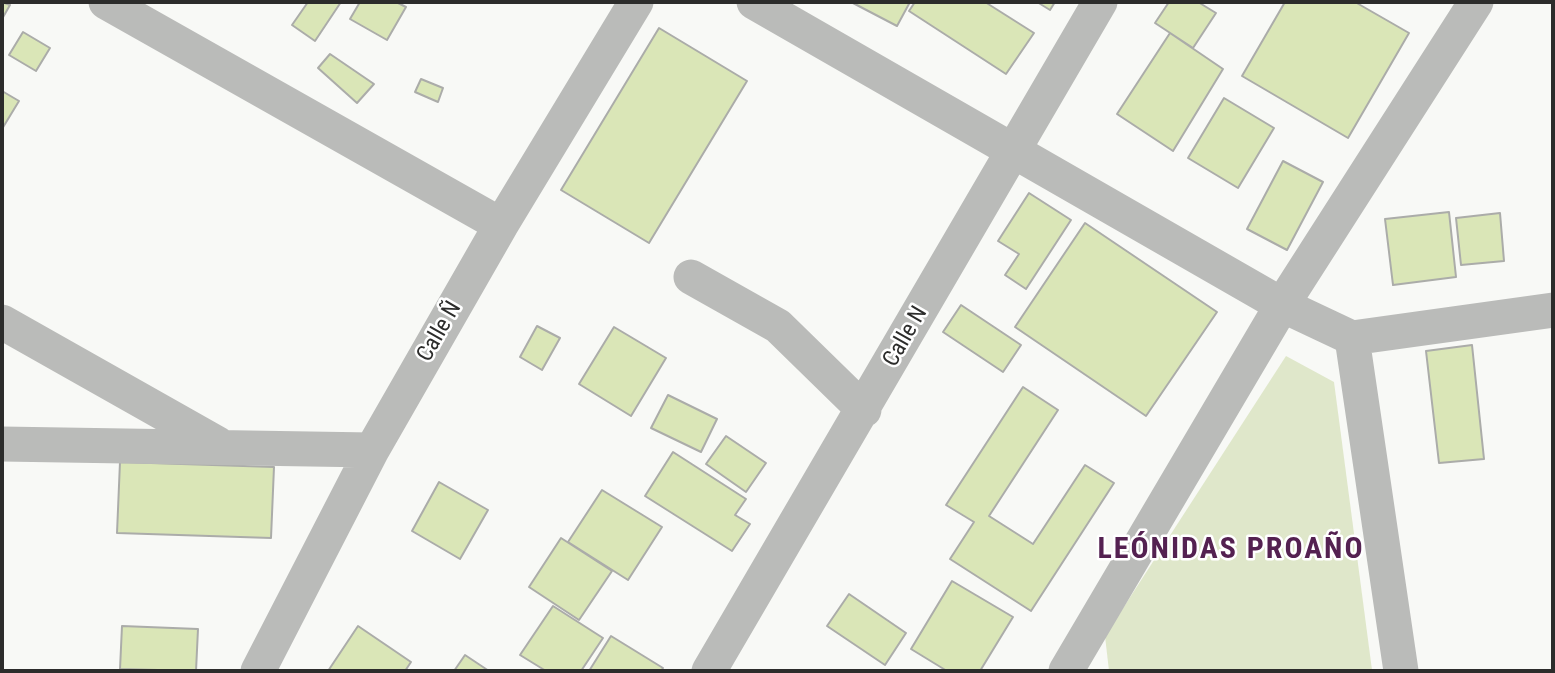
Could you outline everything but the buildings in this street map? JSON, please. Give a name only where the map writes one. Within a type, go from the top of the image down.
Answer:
[{"type":"street","points":[[106,2],[501,225]]},
{"type":"street","name":"Calle Ñ","points":[[258,671],[372,450],[501,225],[636,2]]},
{"type":"street","points":[[754,2],[1282,305],[1352,338],[1553,310]]},
{"type":"street","name":"Calle N","points":[[709,671],[864,410],[1100,2]]},
{"type":"street","points":[[1066,671],[1282,305],[1476,2]]},
{"type":"street","points":[[691,277],[778,326],[864,410]]},
{"type":"street","points":[[2,321],[221,446]]},
{"type":"street","points":[[1352,338],[1401,671]]},
{"type":"street","points":[[2,444],[372,450]]},
{"type":"green space","points":[[1286,356],[1334,382],[1372,670],[1109,671],[1105,636]]},
{"type":"district","name":"LEÓNIDAS PROAÑO","points":[[1231,550]]}]
